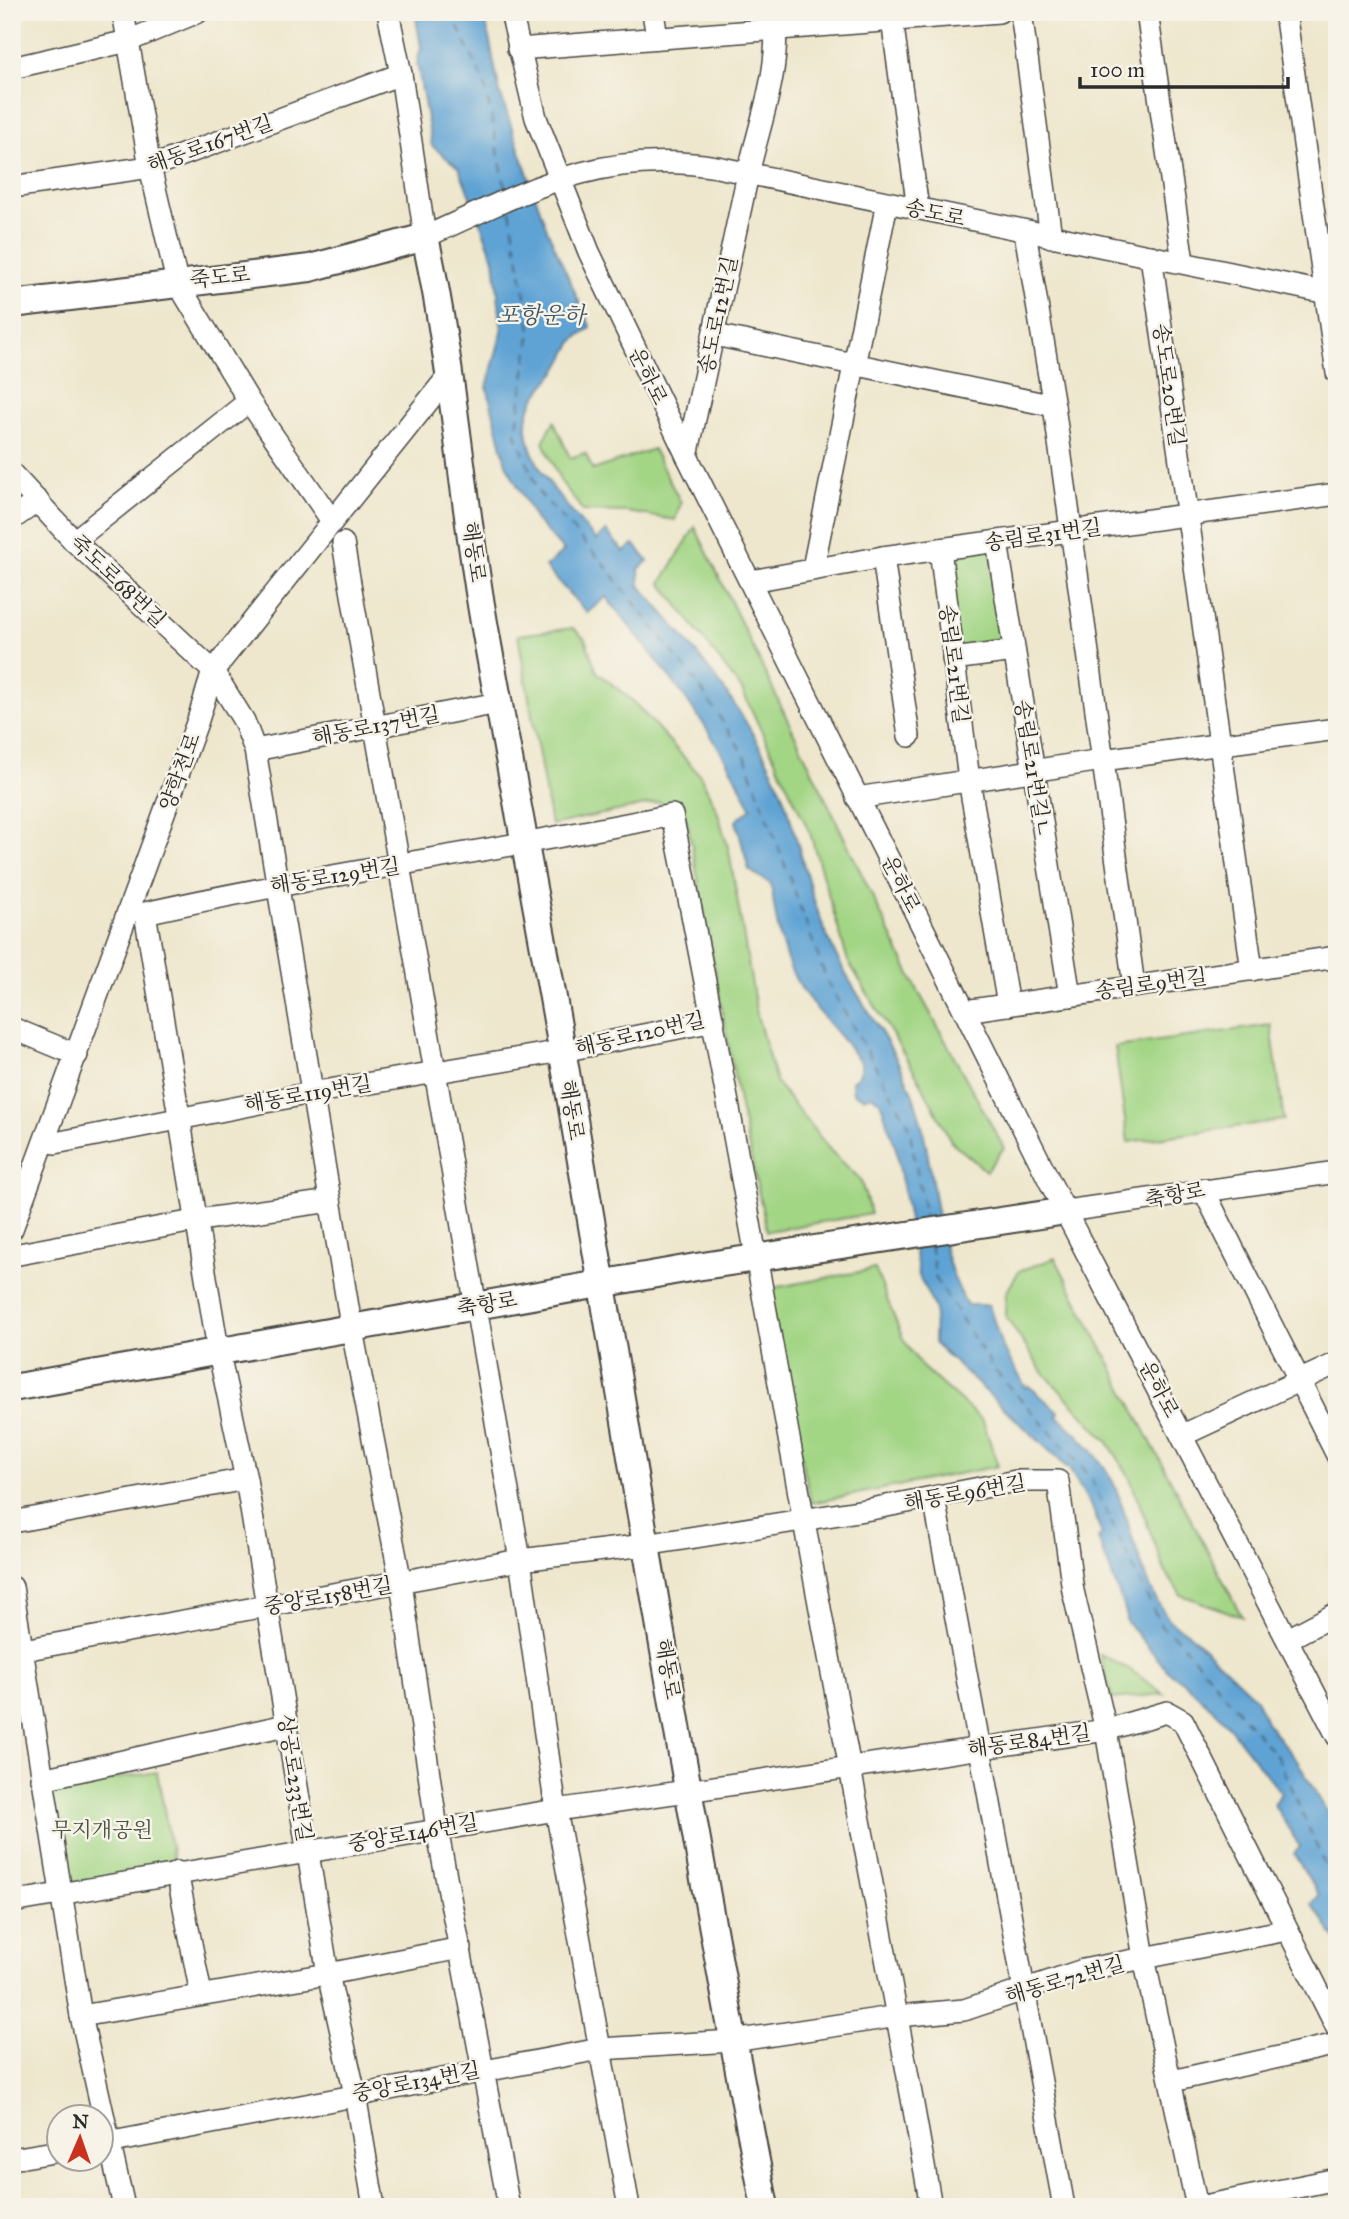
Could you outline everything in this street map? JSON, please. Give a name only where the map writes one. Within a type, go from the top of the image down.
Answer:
[{"type":"main road","name":"죽도로","points":[[12,304],[310,268],[437,231]]},
{"type":"main road","name":"해동로","points":[[437,231],[450,374],[484,626],[525,841],[599,1284],[733,2041],[765,2207]]},
{"type":"main road","name":"축항로","points":[[12,1388],[351,1325],[473,1307],[792,1251],[1066,1211]]},
{"type":"street","points":[[122,12],[150,167],[177,282],[250,401],[332,521]]},
{"type":"street","points":[[12,68],[128,41],[198,12]]},
{"type":"street","name":"해동로","points":[[388,12],[437,231]]},
{"type":"street","name":"운하로","points":[[511,12],[517,49],[536,118],[589,252],[857,798],[1337,1736]]},
{"type":"street","points":[[653,12],[657,38]]},
{"type":"street","points":[[517,49],[657,38],[775,21],[999,12]]},
{"type":"street","points":[[1021,12],[1052,237]]},
{"type":"street","points":[[1147,12],[1183,262]]},
{"type":"street","points":[[1285,12],[1331,293],[1337,373]]},
{"type":"street","points":[[892,17],[918,209]]},
{"type":"street","name":"송도로12번길","points":[[687,456],[748,174],[771,83],[775,21]]},
{"type":"street","name":"해동로167번길","points":[[12,187],[150,167],[401,74]]},
{"type":"street","name":"송도로","points":[[437,231],[558,179],[605,165],[649,160],[694,163],[1331,293]]},
{"type":"street","points":[[813,568],[887,203]]},
{"type":"street","points":[[1025,232],[1054,406],[1134,986]]},
{"type":"street","name":"송도로20번길","points":[[1151,256],[1187,514]]},
{"type":"street","points":[[715,335],[1054,406]]},
{"type":"street","name":"양학천로","points":[[12,1228],[19,1192],[77,1055],[198,720],[217,680],[332,521],[450,374]]},
{"type":"street","points":[[74,541],[250,401]]},
{"type":"street","name":"죽도로68번길","points":[[12,474],[74,541],[217,680],[244,721],[255,750],[351,1325],[401,1583],[437,1829],[485,2069],[509,2207]]},
{"type":"street","name":"송림로31번길","points":[[751,581],[883,557],[1337,494]]},
{"type":"street","points":[[12,519],[38,501]]},
{"type":"street","points":[[1187,514],[1252,970]]},
{"type":"street","name":"송림로21번길ㄴ","points":[[997,542],[1070,996]]},
{"type":"street","points":[[343,543],[473,1307],[520,1560],[556,1810],[629,2207]]},
{"type":"street","name":"송림로21번길","points":[[940,549],[969,780],[1008,1005]]},
{"type":"street","points":[[883,557],[909,736]]},
{"type":"street","points":[[953,659],[1014,651]]},
{"type":"street","name":"해동로137번길","points":[[255,750],[498,703]]},
{"type":"street","points":[[857,798],[1102,760],[1337,729]]},
{"type":"street","name":"해동로129번길","points":[[178,1119],[145,912],[278,883],[400,866],[672,815],[695,929]]},
{"type":"street","name":"해동로120번길","points":[[562,1051],[714,1021],[695,929]]},
{"type":"street","name":"송림로9번길","points":[[965,1011],[1337,957]]},
{"type":"street","points":[[714,1021],[803,1520],[852,1766],[931,2207]]},
{"type":"street","points":[[12,1028],[77,1055]]},
{"type":"street","name":"해동로119번길","points":[[55,1143],[311,1093],[562,1051]]},
{"type":"street","points":[[178,1119],[199,1220],[218,1349]]},
{"type":"street","name":"축항로","points":[[1066,1211],[1131,1203],[1203,1189],[1337,1172]]},
{"type":"street","points":[[1203,1189],[1335,1448]]},
{"type":"street","points":[[19,1254],[199,1220],[330,1201]]},
{"type":"street","name":"상공로233번길","points":[[218,1349],[246,1479],[306,1852],[328,1974],[355,2094],[374,2207]]},
{"type":"street","points":[[1183,1435],[1337,1363]]},
{"type":"street","points":[[12,1522],[246,1479]]},
{"type":"street","name":"해동로96번길","points":[[645,1545],[934,1498],[1016,1481],[1058,1481],[1073,1591]]},
{"type":"street","points":[[934,1498],[1064,2207]]},
{"type":"street","name":"중앙로158번길","points":[[17,1651],[520,1560],[645,1545]]},
{"type":"street","points":[[12,1587],[17,1651],[64,1892],[81,2016],[98,2104]]},
{"type":"street","name":"해동로84번길","points":[[690,1790],[1106,1730],[1073,1591]]},
{"type":"street","points":[[1288,1639],[1337,1613]]},
{"type":"street","points":[[1337,2028],[1183,1721],[1167,1712],[1106,1730],[1144,1958],[1198,2207],[1337,2179]]},
{"type":"street","points":[[42,1779],[286,1725]]},
{"type":"street","name":"중앙로146번길","points":[[12,1902],[437,1829],[690,1790]]},
{"type":"street","points":[[177,1872],[201,1994]]},
{"type":"street","name":"해동로72번길","points":[[733,2041],[898,2016],[964,2010],[1083,1970],[1287,1930]]},
{"type":"street","points":[[81,2016],[328,1974],[461,1948]]},
{"type":"street","name":"중앙로134번길","points":[[116,2141],[600,2049],[733,2041]]},
{"type":"street","points":[[1172,2081],[1337,2044]]},
{"type":"street","points":[[12,2160],[46,2154]]},
{"type":"street","points":[[115,2174],[124,2207]]},
{"type":"green space","points":[[554,421],[570,458],[585,453],[593,470],[653,449],[681,503],[675,520],[627,512],[583,511],[560,480],[543,442]]},
{"type":"green space","points":[[695,527],[916,987],[1004,1148],[986,1171],[951,1141],[920,1081],[848,961],[810,833],[742,690],[661,583]]},
{"type":"green space","points":[[994,547],[1009,647],[959,654],[945,554]]},
{"type":"green space","points":[[573,628],[585,639],[597,672],[633,701],[700,775],[717,810],[729,851],[757,1015],[776,1082],[831,1151],[860,1179],[871,1214],[767,1231],[740,1107],[688,825],[682,810],[659,802],[551,825],[518,635]]},
{"type":"green space","points":[[1271,1025],[1284,1120],[1128,1142],[1115,1047]]},
{"type":"green space","points":[[1055,1258],[1242,1617],[1181,1595],[1165,1571],[1129,1476],[1107,1441],[1041,1370],[1005,1315],[1006,1293],[1019,1271]]},
{"type":"green space","points":[[875,1269],[903,1339],[922,1367],[983,1421],[998,1466],[811,1503],[767,1289]]},
{"type":"green space","points":[[1100,1655],[1129,1669],[1164,1694],[1112,1699]]},
{"type":"green space","name":"무지개공원","points":[[157,1772],[175,1868],[61,1887],[40,1791]]},
{"type":"water","name":"포항운하","points":[[415,12],[484,12],[500,93],[546,227],[591,328],[573,343],[560,366],[532,403],[527,425],[529,443],[537,461],[559,496],[596,540],[606,531],[624,552],[634,544],[648,561],[639,569],[640,586],[702,659],[756,739],[783,796],[817,910],[832,947],[852,986],[887,1042],[915,1101],[941,1230],[955,1281],[967,1305],[989,1305],[1001,1344],[1026,1388],[1029,1386],[1059,1412],[1057,1416],[1088,1446],[1108,1472],[1161,1608],[1173,1623],[1186,1631],[1256,1698],[1266,1722],[1298,1762],[1330,1817],[1337,1831],[1337,1941],[1312,1904],[1319,1895],[1294,1854],[1300,1847],[1274,1805],[1281,1793],[1220,1716],[1168,1671],[1126,1621],[1126,1613],[1098,1538],[1102,1535],[1093,1510],[1070,1470],[934,1343],[935,1309],[919,1276],[896,1149],[880,1101],[871,1095],[864,1098],[853,1093],[852,1081],[860,1074],[861,1063],[803,991],[789,966],[778,926],[771,884],[749,870],[736,821],[751,808],[721,751],[685,698],[606,597],[587,613],[545,567],[564,551],[535,519],[506,464],[487,387],[502,331],[494,259],[459,168],[432,146],[417,63],[421,47]]},
{"type":"ferry route","points":[[451,12],[485,85],[506,191]]},
{"type":"ferry route","points":[[510,210],[531,330],[516,434],[539,493],[604,564],[697,683],[745,756],[828,983],[909,1125],[925,1218]]},
{"type":"ferry route","points":[[930,1245],[936,1279],[995,1371],[1089,1475],[1161,1626],[1179,1640],[1278,1758],[1337,1893]]}]
